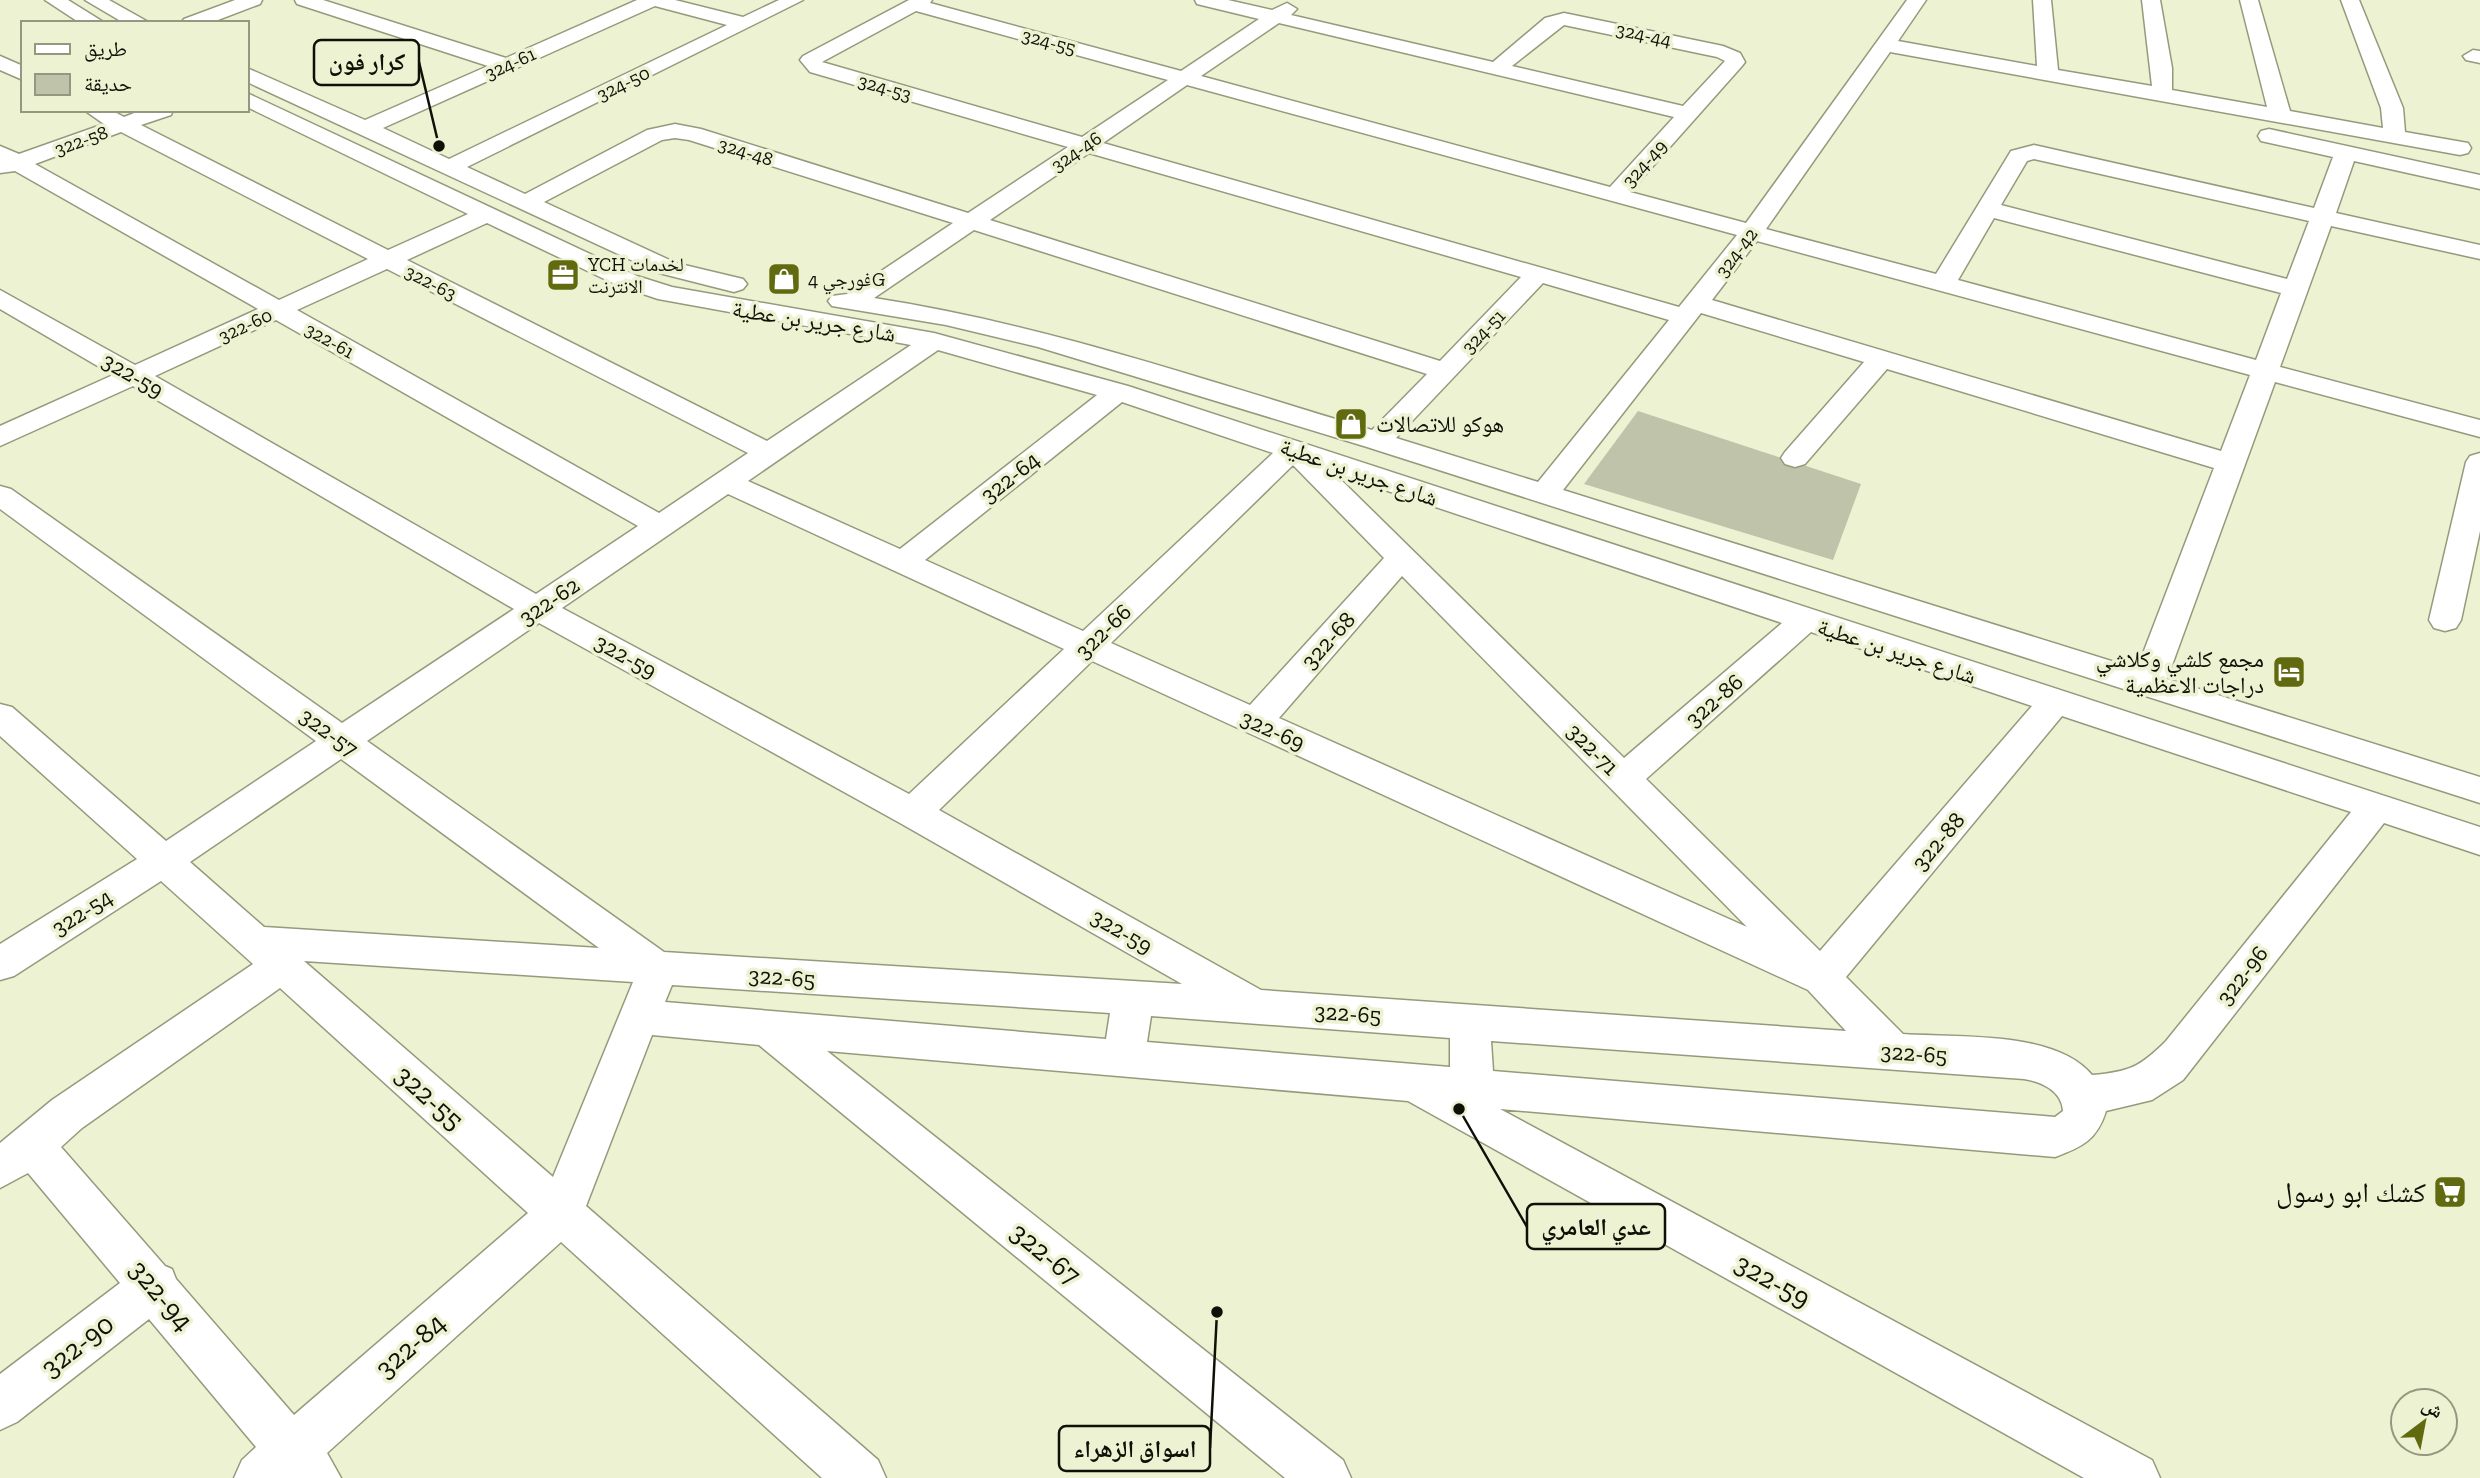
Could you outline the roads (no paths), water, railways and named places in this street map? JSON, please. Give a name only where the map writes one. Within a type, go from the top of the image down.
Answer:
[{"type":"street","points":[[54,0],[91,21]]},
{"type":"street","points":[[93,0],[136,21]]},
{"type":"street","points":[[196,21],[253,0]]},
{"type":"street","points":[[304,0],[506,65]]},
{"type":"street","points":[[653,0],[745,24]]},
{"type":"street","name":"324-61","points":[[368,127],[653,0]]},
{"type":"street","name":"324-50","points":[[451,166],[794,0]]},
{"type":"street","points":[[1204,0],[1276,17]]},
{"type":"street","name":"324-46","points":[[852,302],[1300,0]]},
{"type":"street","name":"324-42","points":[[1543,496],[1752,232],[1917,0]]},
{"type":"street","points":[[2042,0],[2046,64]]},
{"type":"street","points":[[2151,0],[2162,68],[2162,94]]},
{"type":"street","points":[[2249,0],[2280,115]]},
{"type":"street","points":[[2350,0],[2392,108],[2395,136]]},
{"type":"street","name":"324-55","points":[[918,2],[1185,78]]},
{"type":"street","name":"324-53","points":[[918,2],[810,60],[817,68],[1086,145]]},
{"type":"street","name":"324-49","points":[[1185,78],[1615,195],[1688,114],[1276,17]]},
{"type":"street","name":"324-44","points":[[1496,69],[1552,22],[1564,19],[1710,49],[1733,57],[1735,62],[1688,114]]},
{"type":"street","points":[[1889,38],[2046,64],[2162,94],[2460,148]]},
{"type":"street","points":[[0,62],[21,73]]},
{"type":"street","name":"شارع جرير بن عطية","points":[[248,74],[529,201],[668,268],[715,281],[946,317],[1046,341],[1377,441],[1543,496],[2480,790]]},
{"type":"street","points":[[256,103],[292,95]]},
{"type":"street","name":"شارع جرير بن عطية","points":[[256,103],[489,212],[628,281],[688,299],[934,341],[1118,392],[1804,621],[2480,841]]},
{"type":"street","points":[[2136,105],[2480,182]]},
{"type":"street","name":"322-63","points":[[98,112],[769,453]]},
{"type":"street","name":"322-58","points":[[6,162],[158,112]]},
{"type":"street","name":"324-48","points":[[529,201],[656,135],[675,131],[973,221]]},
{"type":"street","points":[[1086,145],[1538,274],[1881,359],[2232,464]]},
{"type":"street","points":[[1943,284],[2019,156],[2034,152],[2480,252]]},
{"type":"street","points":[[2148,686],[2346,153]]},
{"type":"street","name":"322-61","points":[[6,162],[277,310],[660,526]]},
{"type":"street","points":[[1615,195],[2480,429]]},
{"type":"street","points":[[1988,209],[2296,289]]},
{"type":"street","name":"322-60","points":[[0,438],[489,212]]},
{"type":"street","name":"324-51","points":[[973,221],[1444,371],[1538,274]]},
{"type":"street","points":[[591,263],[622,247]]},
{"type":"street","name":"322-59","points":[[0,298],[538,608],[913,813],[1256,1007]]},
{"type":"street","name":"322-62","points":[[164,861],[934,341]]},
{"type":"street","points":[[1795,458],[1881,359]]},
{"type":"street","points":[[1377,441],[1444,371]]},
{"type":"street","name":"322-64","points":[[903,562],[1118,392]]},
{"type":"street","points":[[1189,416],[1215,392]]},
{"type":"street","name":"322-71","points":[[1293,449],[1892,1051]]},
{"type":"street","name":"322-66","points":[[913,813],[1293,449]]},
{"type":"street","points":[[2445,620],[2480,462]]},
{"type":"street","name":"322-69","points":[[726,482],[1821,978]]},
{"type":"street","name":"322-57","points":[[0,495],[658,969]]},
{"type":"street","name":"322-68","points":[[1255,722],[1401,558]]},
{"type":"street","name":"322-86","points":[[1623,779],[1804,621]]},
{"type":"street","name":"322-88","points":[[1821,978],[2054,703]]},
{"type":"street","name":"322-55","points":[[0,716],[860,1478]]},
{"type":"street","name":"322-96","points":[[2081,1095],[2130,1091],[2156,1080],[2181,1054],[2375,808]]},
{"type":"street","name":"322-54","points":[[0,964],[164,861]]},
{"type":"street","points":[[16,1157],[268,954]]},
{"type":"street","name":"322-65","points":[[268,954],[658,969],[1133,998],[2024,1061],[2047,1065],[2068,1078],[2081,1095]]},
{"type":"street","points":[[561,1213],[658,969]]},
{"type":"street","points":[[1124,1058],[1133,998]]},
{"type":"street","points":[[639,1017],[2055,1137],[2073,1132],[2082,1124],[2086,1110],[2081,1095]]},
{"type":"street","points":[[1470,1022],[1472,1087]]},
{"type":"street","name":"322-67","points":[[768,1028],[1325,1478]]},
{"type":"street","name":"322-59","points":[[1411,1083],[2134,1478]]},
{"type":"street","name":"322-94","points":[[16,1157],[155,1286],[289,1469]]},
{"type":"street","name":"322-84","points":[[289,1469],[561,1213]]},
{"type":"street","name":"322-90","points":[[0,1405],[155,1286]]},
{"type":"place","name":"كرار فون","points":[[439,146]]},
{"type":"place","name":"YCH لخدمات الانترنت","points":[[563,275]]},
{"type":"place","name":"فورجي 4G","points":[[784,279]]},
{"type":"place","name":"هوكو للاتصالات","points":[[1351,424]]},
{"type":"place","name":"مجمع كلشي وكلاشي دراجات الاعظمية","points":[[2289,672]]},
{"type":"place","name":"عدي العامري","points":[[1459,1109]]},
{"type":"place","name":"كشك ابو رسول","points":[[2450,1192]]},
{"type":"place","name":"اسواق الزهراء","points":[[1217,1312]]}]
